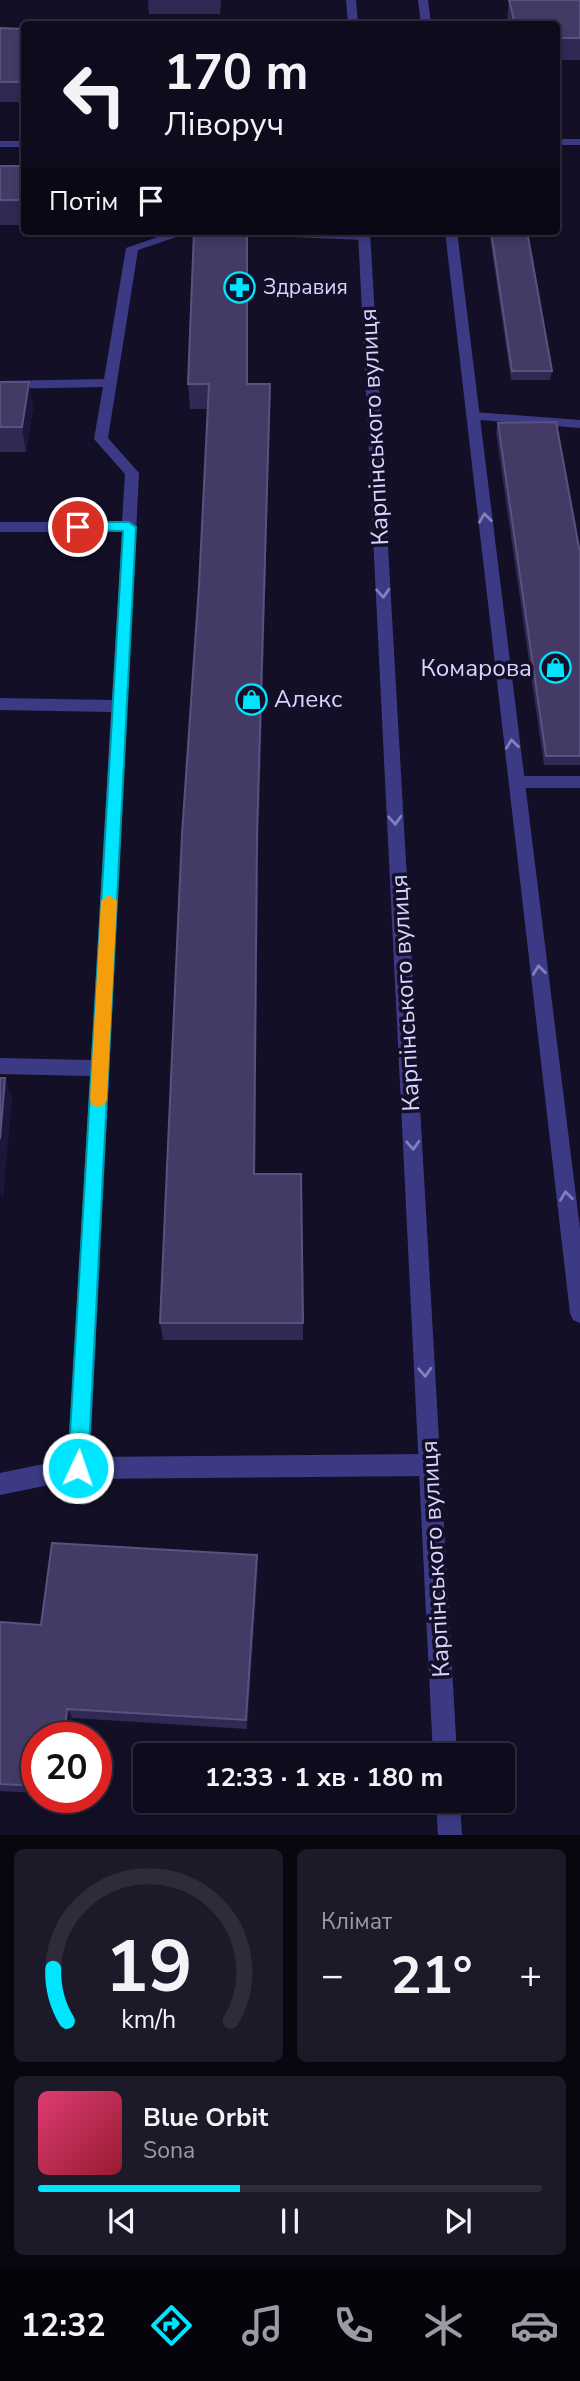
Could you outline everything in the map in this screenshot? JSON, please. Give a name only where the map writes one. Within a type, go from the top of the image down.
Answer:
[{"type":"street","points":[[351,0],[353,21]]},
{"type":"street","points":[[423,0],[426,21]]},
{"type":"street","points":[[560,142],[580,142]]},
{"type":"street","points":[[0,144],[21,144]]},
{"type":"street","points":[[78,1468],[132,473],[101,439],[132,248],[175,235]]},
{"type":"street","name":"Карпінського вулиця","points":[[364,235],[445,1743]]},
{"type":"street","points":[[451,235],[580,1312]]},
{"type":"street","points":[[0,385],[110,383]]},
{"type":"street","points":[[473,416],[580,424]]},
{"type":"street","points":[[0,527],[129,527]]},
{"type":"street","points":[[0,704],[120,706]]},
{"type":"street","points":[[517,782],[580,782]]},
{"type":"street","points":[[0,1066],[100,1068]]},
{"type":"street","points":[[0,1484],[78,1468],[430,1465]]},
{"type":"street","points":[[449,1813],[450,1835]]},
{"type":"building","points":[[509,0],[580,0],[580,38],[560,38],[560,21],[514,21]]},
{"type":"building","points":[[0,28],[21,29],[21,82],[0,82]]},
{"type":"building","points":[[0,166],[21,166],[21,200],[0,200]]},
{"type":"building","points":[[194,235],[247,235],[247,384],[270,384],[257,835],[254,1174],[301,1174],[303,1323],[160,1323],[182,834],[199,586],[209,384],[188,384]]},
{"type":"building","points":[[492,235],[528,235],[552,371],[512,371]]},
{"type":"building","points":[[0,382],[29,382],[22,427],[0,427]]},
{"type":"building","name":"Комарова","points":[[556,422],[580,553],[580,756],[546,756],[498,423]]},
{"type":"building","points":[[0,1078],[5,1078],[0,1139]]},
{"type":"building","points":[[52,1543],[257,1555],[246,1720],[67,1709],[66,1722],[21,1722],[21,1785],[0,1784],[0,1622],[41,1625]]},
{"type":"slow traffic","points":[[98,1100],[109,901]]},
{"type":"place","name":"Здравия","points":[[240,287]]},
{"type":"place","name":"Комарова","points":[[555,668]]},
{"type":"place","name":"Алекс","points":[[251,699]]},
{"type":"route","points":[[78,527],[129,527],[78,1468]]}]
